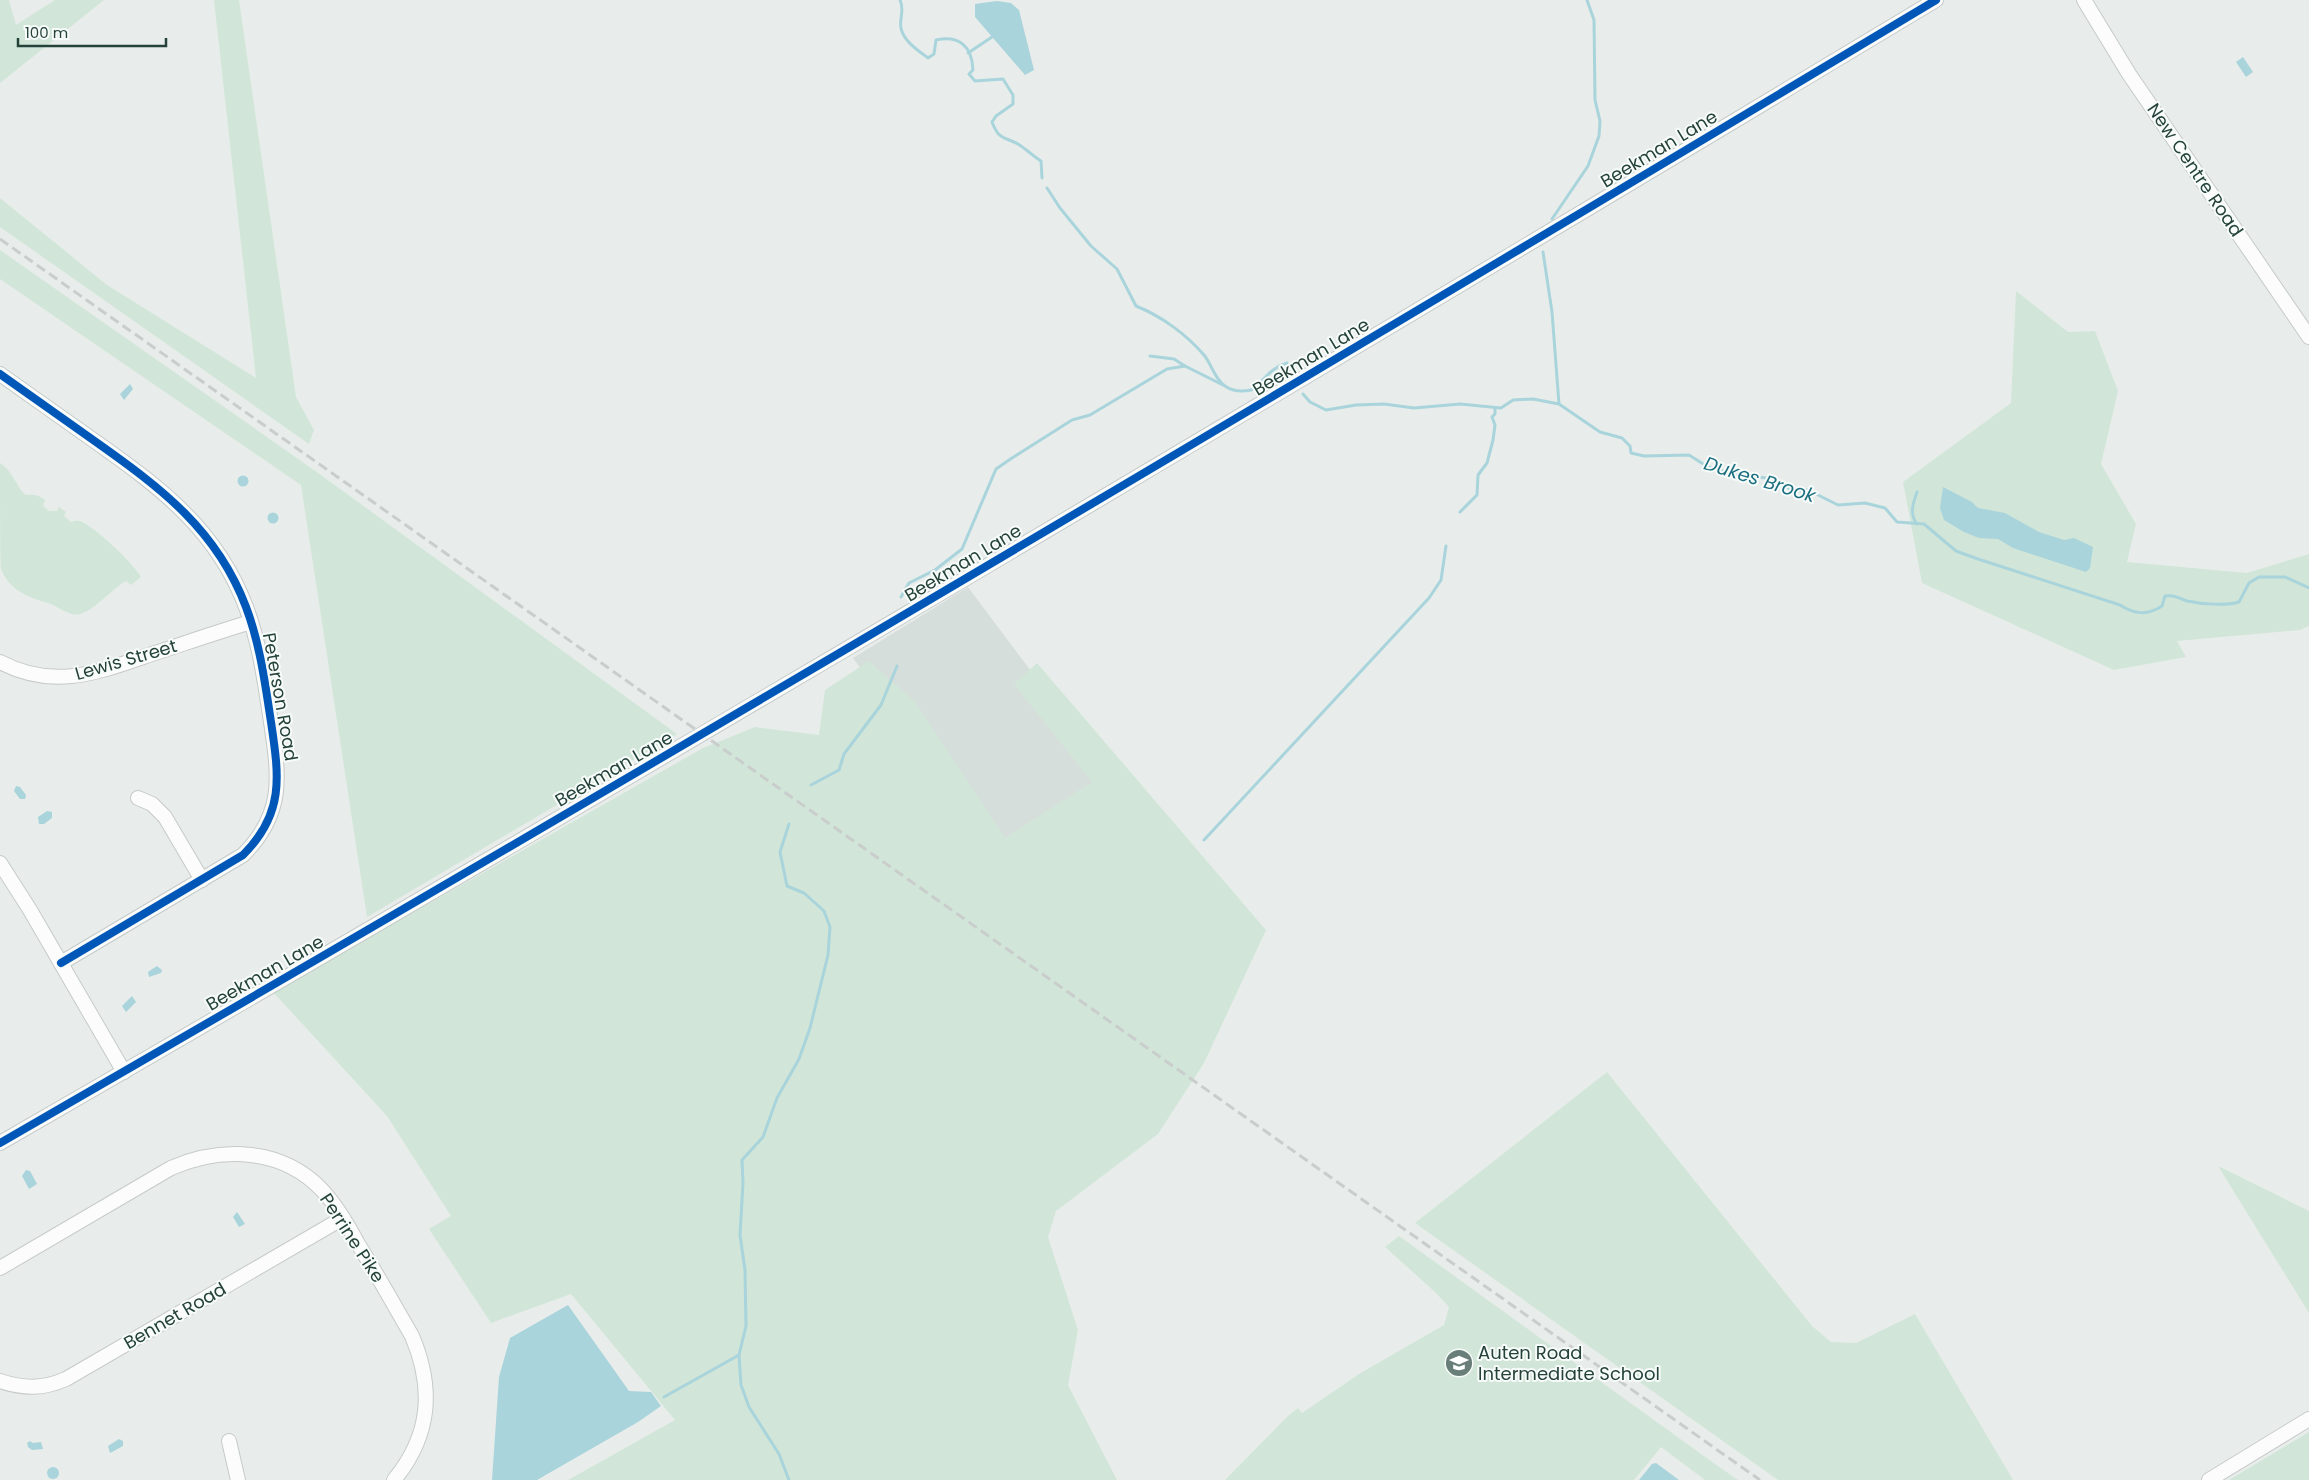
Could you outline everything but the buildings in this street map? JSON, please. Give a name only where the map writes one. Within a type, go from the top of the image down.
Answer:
[{"type":"street","name":"Beekman Lane","points":[[0,1143],[642,771],[1936,0]]},
{"type":"street","name":"New Centre Road","points":[[2084,0],[2129,74],[2309,337]]},
{"type":"street","name":"Peterson Road","points":[[0,374],[144,476],[175,501],[211,542],[226,564],[251,622],[260,651],[277,760],[277,795],[270,819],[255,844],[243,855],[61,963]]},
{"type":"street","name":"Lewis Street","points":[[0,662],[38,676],[86,675],[251,622]]},
{"type":"street","points":[[138,798],[152,804],[165,817],[202,880]]},
{"type":"street","points":[[0,863],[124,1072]]},
{"type":"street","name":"Perrine Pike","points":[[0,1268],[171,1168],[202,1156],[247,1153],[297,1170],[323,1190],[343,1218],[412,1336],[424,1370],[426,1406],[420,1435],[410,1458],[394,1480]]},
{"type":"street","name":"Bennet Road","points":[[0,1381],[25,1388],[40,1388],[66,1379],[343,1218]]},
{"type":"street","points":[[2209,1480],[2309,1419]]},
{"type":"street","points":[[229,1442],[238,1480]]},
{"type":"shaded area","points":[[968,587],[1114,782],[1001,861],[853,658]]},
{"type":"green space","points":[[0,0],[9,0],[16,25],[55,0],[104,0],[0,83]]},
{"type":"green space","points":[[214,0],[239,0],[296,397],[314,430],[309,444],[0,227],[0,198],[107,285],[256,378]]},
{"type":"green space","points":[[0,250],[314,470],[677,734],[367,917],[301,485],[0,279]]},
{"type":"green space","points":[[2016,291],[2068,332],[2095,331],[2118,391],[2101,464],[2136,524],[2127,562],[2247,573],[2309,554],[2309,626],[2300,630],[2177,641],[2186,657],[2114,670],[1922,583],[1903,482],[2011,403]]},
{"type":"green space","points":[[0,463],[9,471],[26,495],[41,497],[45,500],[43,506],[49,511],[57,511],[59,507],[66,512],[64,516],[71,522],[80,521],[89,526],[123,555],[141,577],[131,585],[126,581],[91,609],[76,615],[33,598],[15,588],[9,583],[1,569]]},
{"type":"green space","points":[[869,661],[915,702],[1005,838],[1092,782],[1014,684],[1037,663],[1266,930],[1204,1063],[1158,1134],[1056,1211],[1048,1237],[1078,1330],[1068,1385],[1117,1480],[568,1480],[675,1420],[571,1294],[491,1323],[429,1229],[451,1216],[387,1116],[273,992],[703,748],[755,727],[819,735],[825,690]]},
{"type":"green space","points":[[1607,1072],[1812,1326],[1831,1342],[1856,1343],[1915,1314],[2013,1480],[1778,1480],[1415,1223]]},
{"type":"green space","points":[[2218,1166],[2309,1211],[2309,1313]]},
{"type":"green space","name":"Auten Road Intermediate School","points":[[1399,1236],[1738,1480],[1705,1480],[1661,1447],[1634,1480],[1225,1480],[1298,1408],[1302,1413],[1359,1374],[1444,1325],[1449,1307],[1385,1247]]},
{"type":"green space","points":[[2309,1432],[2309,1480],[2229,1480]]},
{"type":"water","points":[[997,1],[1011,3],[1019,10],[1034,70],[1025,75],[975,17],[975,4]]},
{"type":"water","points":[[2243,57],[2253,72],[2246,77],[2236,62]]},
{"type":"water","points":[[130,384],[133,389],[124,400],[120,394]]},
{"type":"water","points":[[243,475],[249,481],[243,487],[237,481]]},
{"type":"water","points":[[1943,487],[1972,502],[1978,508],[2005,513],[2039,532],[2064,540],[2074,538],[2093,547],[2090,568],[2086,572],[2013,548],[1998,539],[1979,538],[1964,532],[1944,520],[1940,508]]},
{"type":"water","points":[[273,512],[279,518],[273,524],[267,518]]},
{"type":"water","points":[[16,786],[20,787],[26,795],[25,799],[20,799],[14,791]]},
{"type":"water","points":[[47,811],[52,812],[52,818],[44,824],[39,824],[38,817]]},
{"type":"water","points":[[157,966],[162,970],[161,973],[149,977],[148,972]]},
{"type":"water","points":[[132,996],[136,1002],[126,1012],[122,1006]]},
{"type":"water","points":[[26,1170],[30,1171],[37,1184],[29,1189],[22,1176]]},
{"type":"water","points":[[237,1212],[245,1224],[239,1227],[233,1217]]},
{"type":"water","points":[[568,1305],[629,1391],[651,1392],[661,1406],[638,1422],[537,1480],[492,1480],[499,1377],[510,1338]]},
{"type":"water","points":[[119,1439],[123,1441],[123,1446],[110,1453],[108,1446]]},
{"type":"water","points":[[30,1441],[33,1443],[41,1442],[43,1449],[32,1450],[28,1447],[27,1443]]},
{"type":"water","points":[[1656,1463],[1679,1480],[1639,1480],[1652,1464]]},
{"type":"water","points":[[51,1467],[55,1467],[59,1473],[55,1479],[51,1479],[47,1475],[47,1471]]},
{"type":"waterway","name":"Dukes Brook","points":[[900,0],[902,7],[902,33],[920,52],[928,58],[934,54],[936,40],[951,39],[958,41],[963,44],[970,54],[973,70],[969,74],[975,81],[1003,79],[1013,95],[1013,104],[996,116],[992,122],[999,135],[1018,144],[1041,161],[1042,178]]},
{"type":"waterway","points":[[1552,219],[1588,166],[1599,136],[1600,121],[1595,100],[1594,20],[1587,0]]},
{"type":"waterway","points":[[968,53],[992,37]]},
{"type":"waterway","name":"Dukes Brook","points":[[1047,188],[1060,208],[1091,246],[1117,269],[1136,306],[1164,320],[1189,340],[1207,358],[1218,380],[1225,386],[1237,391],[1251,390],[1269,373],[1280,366],[1287,363],[1289,372]]},
{"type":"waterway","points":[[1543,252],[1552,312],[1559,404]]},
{"type":"waterway","points":[[1150,356],[1174,359],[1185,366]]},
{"type":"waterway","points":[[901,597],[909,583],[935,570],[962,549],[996,469],[1012,458],[1072,420],[1090,415],[1167,369],[1185,366],[1223,385]]},
{"type":"waterway","name":"Dukes Brook","points":[[1303,394],[1310,402],[1326,410],[1356,405],[1384,404],[1414,408],[1460,404],[1501,408],[1513,400],[1533,399],[1559,404],[1600,432],[1622,438],[1630,446],[1631,453],[1644,456],[1689,455],[1708,467],[1734,474],[1766,478],[1795,491],[1808,490],[1838,505],[1865,503],[1885,508],[1897,522],[1924,524],[1956,551],[2120,605],[2135,612],[2151,611],[2162,606],[2165,596],[2175,596],[2187,601],[2206,604],[2239,602],[2249,583],[2259,577],[2285,577],[2309,588]]},
{"type":"waterway","points":[[1460,512],[1477,495],[1478,475],[1487,463],[1493,440],[1495,425],[1492,417],[1495,414],[1495,408]]},
{"type":"waterway","points":[[1917,492],[1912,512],[1917,524]]},
{"type":"waterway","points":[[1204,840],[1429,598],[1441,580],[1446,546]]},
{"type":"waterway","points":[[811,785],[839,770],[844,754],[881,705],[897,666]]},
{"type":"waterway","points":[[789,824],[780,852],[787,886],[804,893],[824,911],[830,927],[828,955],[810,1028],[799,1059],[777,1098],[763,1137],[742,1160],[743,1183],[740,1235],[745,1270],[746,1326],[739,1355],[741,1385],[749,1407],[779,1454],[789,1480]]},
{"type":"waterway","points":[[664,1397],[739,1355]]},
{"type":"railway","points":[[0,239],[1760,1480]]},
{"type":"cycle path","points":[[0,1143],[486,861],[970,576],[1936,0]]},
{"type":"cycle path","points":[[0,374],[143,476],[184,513],[203,533],[219,555],[234,580],[246,607],[255,635],[264,678],[276,760],[276,793],[272,809],[257,839],[243,855],[61,963]]},
{"type":"place","name":"Auten Road Intermediate School","points":[[1459,1363]]}]
